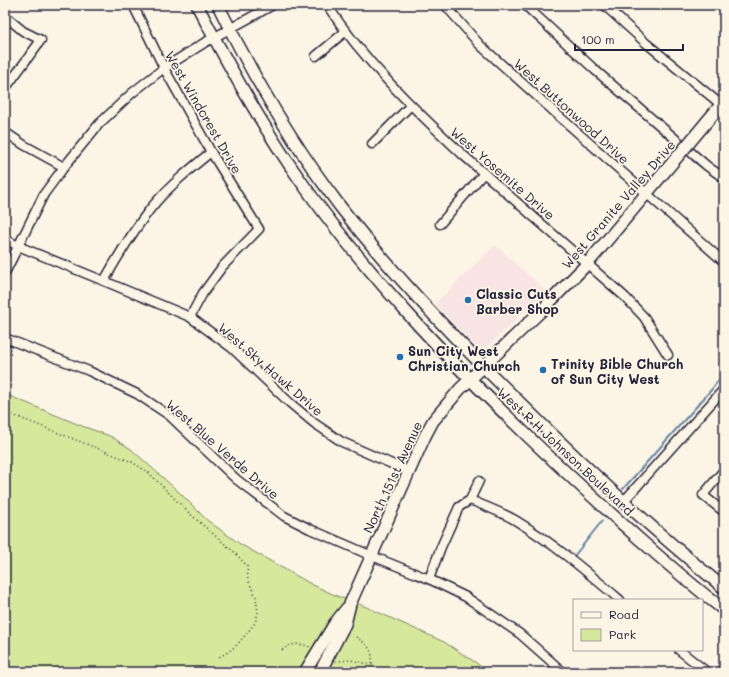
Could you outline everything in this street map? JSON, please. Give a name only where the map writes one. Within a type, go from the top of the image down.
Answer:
[{"type":"main road","name":"West R H Johnson Boulevard","points":[[197,5],[222,33],[294,141],[339,204],[386,262],[450,333],[477,373],[535,442],[634,535],[724,610]]},
{"type":"main road","name":"West R H Johnson Boulevard","points":[[218,5],[222,33],[266,130],[319,207],[384,287],[435,342],[477,373],[547,430],[658,533],[724,588]]},
{"type":"main road","name":"West Granite Valley Drive","points":[[477,373],[588,263],[723,104]]},
{"type":"main road","name":"North 151st Avenue","points":[[320,672],[345,624],[350,604],[425,436],[433,421],[460,389],[477,373]]},
{"type":"main road","points":[[612,515],[624,501]]},
{"type":"main road","name":"North 151st Avenue","points":[[305,672],[335,623],[350,604]]},
{"type":"street","name":"West Windcrest Drive","points":[[133,5],[164,68],[211,152],[259,229],[222,267],[203,293],[190,317]]},
{"type":"street","points":[[5,273],[44,194],[99,124],[164,68],[222,33],[273,5]]},
{"type":"street","name":"West Yosemite Drive","points":[[327,5],[366,56],[411,105],[462,154],[626,297],[644,317],[668,355]]},
{"type":"street","name":"West Buttonwood Drive","points":[[445,5],[480,44],[724,262]]},
{"type":"street","points":[[525,5],[595,70],[707,166],[724,178]]},
{"type":"street","points":[[604,5],[646,43],[723,104]]},
{"type":"street","points":[[5,16],[22,31],[41,40],[5,89]]},
{"type":"street","points":[[316,56],[346,31]]},
{"type":"street","points":[[372,144],[411,105]]},
{"type":"street","points":[[5,132],[24,145],[64,167]]},
{"type":"street","points":[[104,280],[124,247],[151,208],[183,175],[211,152]]},
{"type":"street","points":[[440,224],[484,173]]},
{"type":"street","name":"West Sky Hawk Drive","points":[[5,239],[18,246],[104,280],[190,317],[232,348],[290,403],[314,423],[342,442],[410,472]]},
{"type":"street","name":"West Blue Verde Drive","points":[[5,338],[89,371],[137,394],[170,416],[236,479],[284,516],[372,556],[429,579],[466,597],[520,634],[563,672]]},
{"type":"street","points":[[624,501],[724,389]]},
{"type":"street","points":[[724,470],[702,495],[724,512]]},
{"type":"street","points":[[429,579],[441,547],[459,507],[470,500],[479,482]]},
{"type":"street","points":[[470,500],[513,519],[549,542],[619,599]]},
{"type":"street","points":[[680,651],[707,672]]},
{"type":"path","points":[[5,412],[132,462],[149,473],[189,513],[234,552],[247,566],[248,580],[256,598],[258,613],[255,623],[237,645],[219,657]]},
{"type":"path","points":[[356,637],[367,645],[370,650],[372,654],[372,665]]},
{"type":"shaded area","points":[[495,245],[546,291],[488,346],[480,348],[474,345],[435,304]]},
{"type":"green space","points":[[5,394],[110,436],[131,449],[180,493],[207,520],[240,544],[311,584],[444,642],[488,672],[338,672],[329,665],[309,654],[298,672],[5,672]]},
{"type":"waterway","points":[[518,5],[579,61]]},
{"type":"waterway","points":[[626,102],[672,142]]},
{"type":"waterway","points":[[692,160],[724,184]]},
{"type":"waterway","points":[[623,489],[712,389],[724,373]]},
{"type":"waterway","points":[[575,555],[602,521]]},
{"type":"place","name":"Classic Cuts Barber Shop","points":[[468,300]]},
{"type":"place","name":"Sun City West Christian Church","points":[[400,357]]},
{"type":"place","name":"Trinity Bible Church of Sun City West","points":[[543,370]]}]
